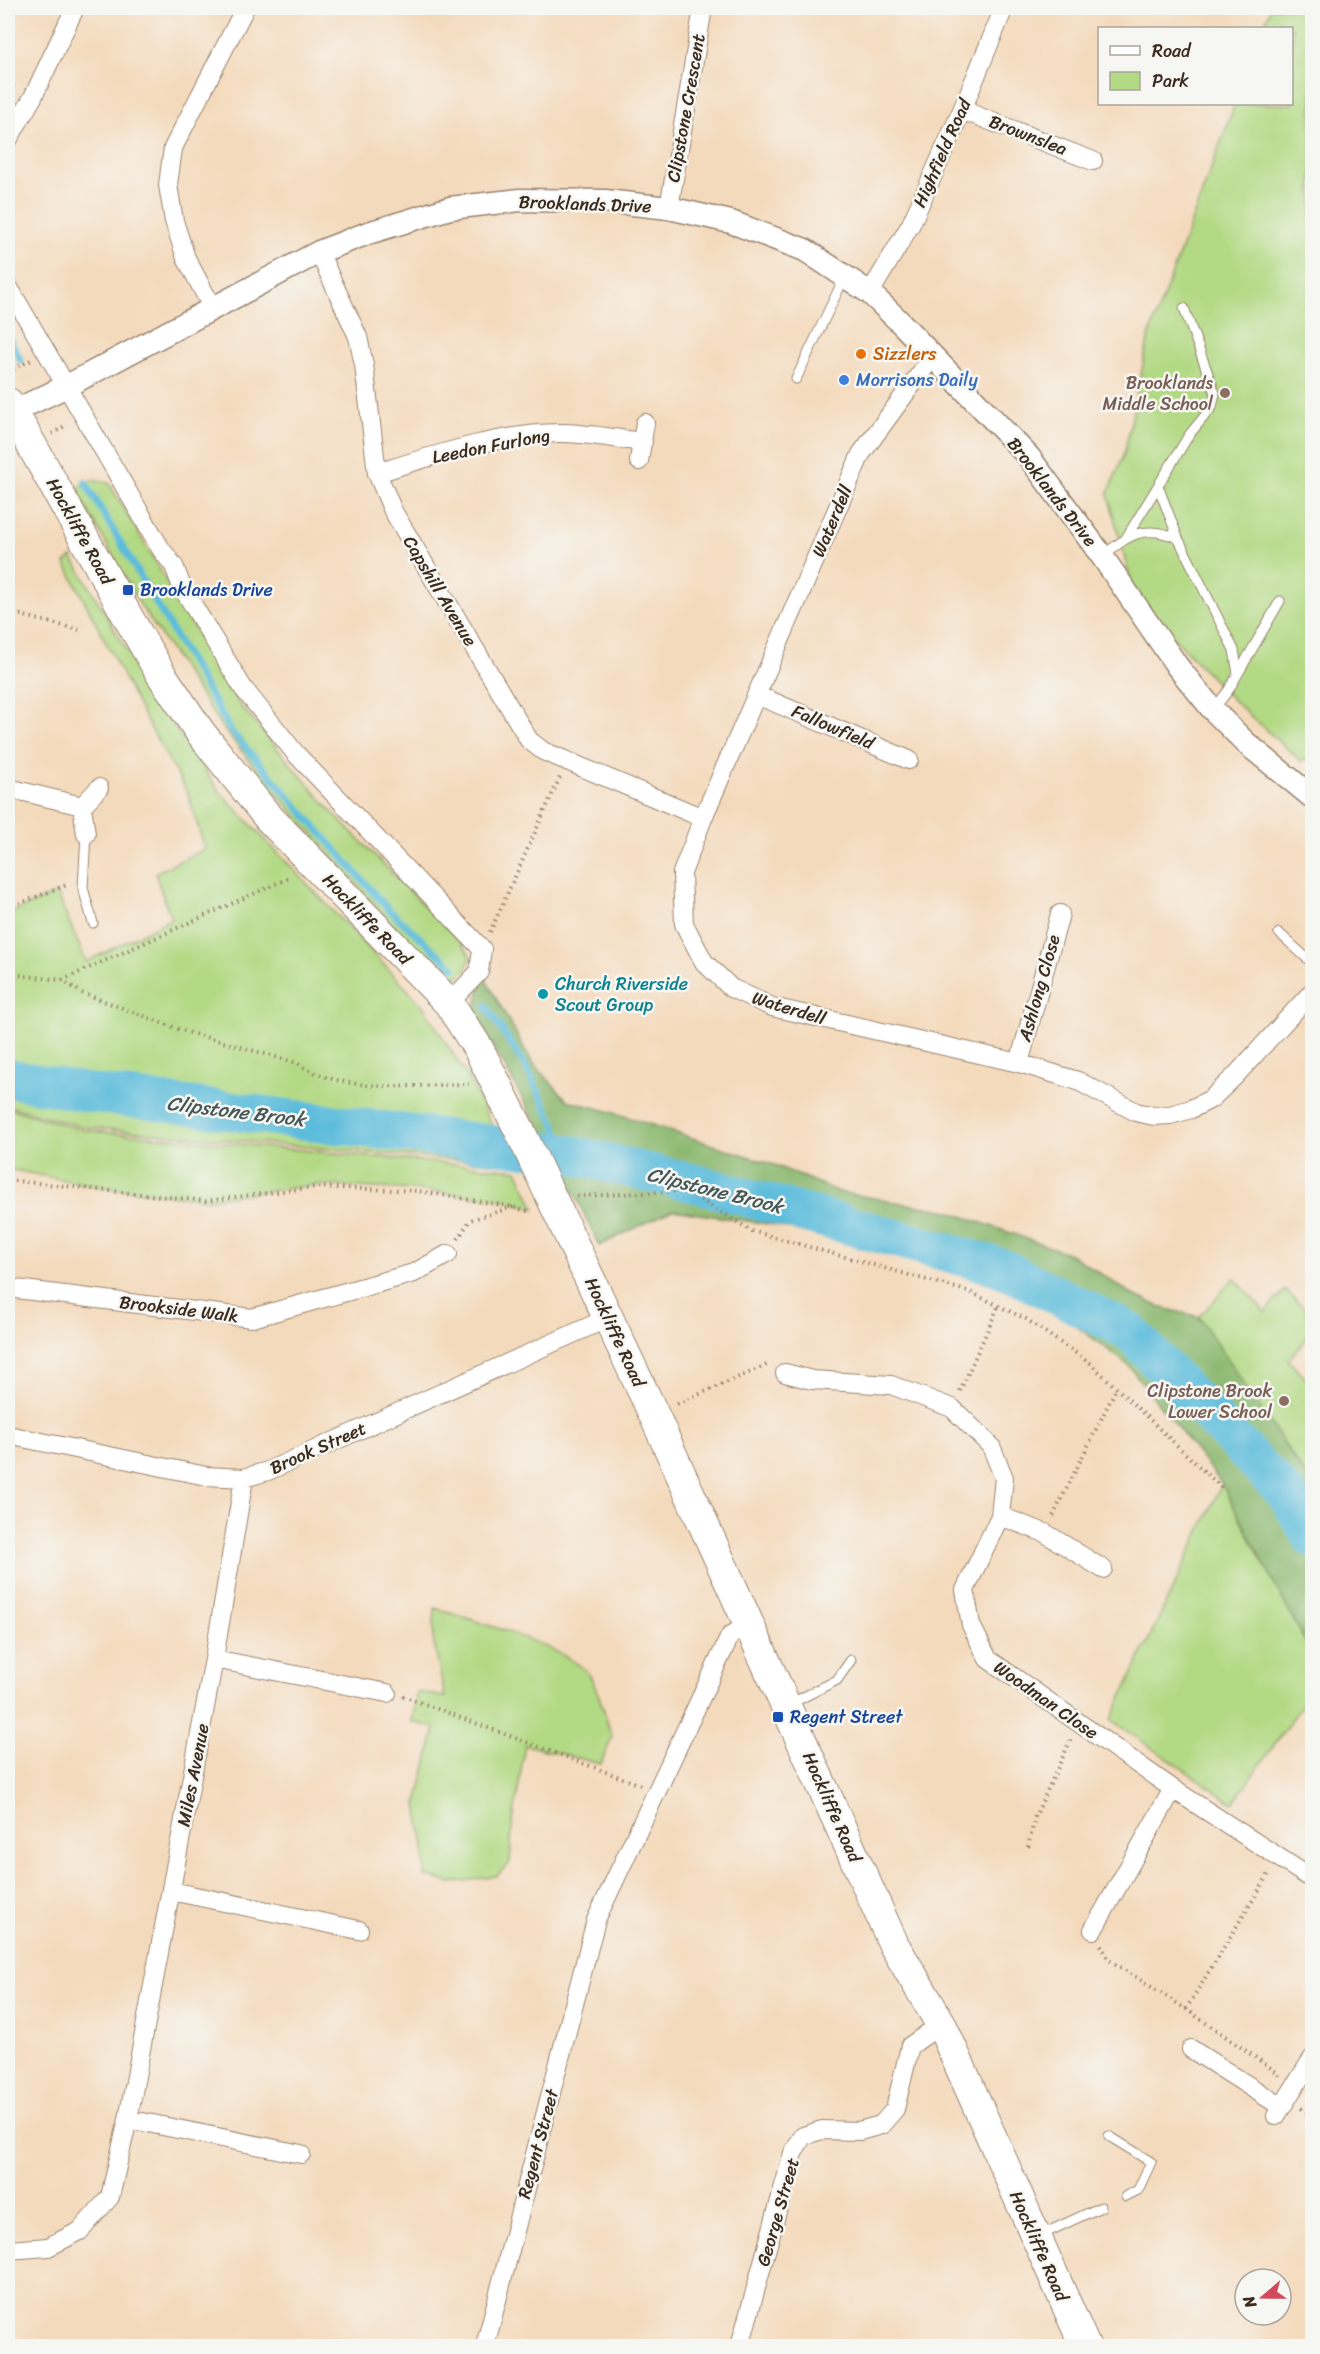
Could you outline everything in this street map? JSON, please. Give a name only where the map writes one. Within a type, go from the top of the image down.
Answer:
[{"type":"main road","name":"Hockliffe Road","points":[[10,407],[150,656],[200,732],[267,816],[449,1003],[478,1048],[520,1131],[608,1318],[894,1945],[941,2024],[1085,2346]]},
{"type":"street","points":[[8,140],[33,97],[75,8]]},
{"type":"street","points":[[213,309],[186,258],[174,221],[168,185],[172,148],[245,8]]},
{"type":"street","name":"Clipstone Crescent","points":[[669,208],[703,8]]},
{"type":"street","name":"Highfield Road","points":[[870,293],[911,224],[1004,8]]},
{"type":"street","name":"Brownslea","points":[[962,110],[1093,161]]},
{"type":"street","name":"Brooklands Drive","points":[[10,407],[67,386],[319,252],[368,233],[450,208],[520,200],[605,201],[669,208],[731,222],[805,250],[870,293],[1029,457],[1102,556],[1177,666],[1213,710],[1246,743],[1312,797]]},
{"type":"street","name":"Capshill Avenue","points":[[319,252],[358,337],[364,365],[377,473],[393,511],[529,740],[543,751],[703,818]]},
{"type":"street","points":[[8,286],[161,549],[174,566],[182,586],[243,688],[311,770],[482,949],[479,972],[449,1003]]},
{"type":"street","name":"Waterdell","points":[[933,356],[861,454],[703,818],[682,873],[684,924],[704,962],[730,988],[772,1006],[1018,1063],[1078,1081],[1136,1112],[1154,1116],[1170,1115],[1191,1109],[1211,1099],[1312,992]]},
{"type":"street","points":[[639,461],[645,423]]},
{"type":"street","name":"Leedon Furlong","points":[[377,473],[483,444],[534,436],[560,433],[643,442]]},
{"type":"street","name":"Fallowfield","points":[[757,695],[909,760]]},
{"type":"street","points":[[8,788],[82,806]]},
{"type":"street","points":[[82,806],[99,788]]},
{"type":"street","points":[[82,806],[86,834]]},
{"type":"street","name":"Ashlong Close","points":[[1018,1063],[1060,914]]},
{"type":"street","name":"Brookside Walk","points":[[8,1288],[252,1318],[414,1273],[448,1254]]},
{"type":"street","name":"Brook Street","points":[[8,1439],[206,1476],[244,1478],[268,1471],[608,1318]]},
{"type":"street","name":"Woodman Close","points":[[785,1373],[812,1380],[891,1385],[952,1408],[992,1446],[1004,1478],[1000,1516],[965,1590],[971,1625],[988,1659],[1173,1789],[1312,1879]]},
{"type":"street","name":"Miles Avenue","points":[[8,2250],[48,2247],[80,2231],[110,2197],[128,2119],[171,1891],[214,1659],[244,1478]]},
{"type":"street","points":[[1000,1516],[1044,1533],[1103,1569]]},
{"type":"street","name":"Regent Street","points":[[485,2346],[596,1920],[730,1636],[749,1624]]},
{"type":"street","points":[[214,1659],[387,1693]]},
{"type":"street","points":[[1093,1930],[1173,1789]]},
{"type":"street","points":[[171,1891],[359,1930]]},
{"type":"street","name":"George Street","points":[[740,2346],[793,2153],[803,2136],[822,2130],[859,2131],[881,2125],[895,2109],[910,2046],[941,2024]]},
{"type":"street","points":[[1191,2049],[1282,2107],[1312,2059]]},
{"type":"street","points":[[128,2119],[301,2154]]},
{"type":"lane","points":[[796,379],[845,276]]},
{"type":"lane","points":[[1126,538],[1189,435],[1212,407],[1215,393],[1184,308]]},
{"type":"lane","points":[[1158,486],[1178,538],[1234,650],[1238,674]]},
{"type":"lane","points":[[1102,556],[1126,538],[1146,530],[1164,532],[1178,538]]},
{"type":"lane","points":[[1213,710],[1228,691],[1280,601]]},
{"type":"lane","points":[[86,834],[83,888],[93,923]]},
{"type":"lane","points":[[1279,933],[1312,963]]},
{"type":"lane","points":[[786,1706],[837,1680],[851,1660]]},
{"type":"lane","points":[[1109,2136],[1151,2162],[1138,2190],[1126,2196]]},
{"type":"lane","points":[[1036,2237],[1101,2207]]},
{"type":"path","points":[[8,372],[36,357]]},
{"type":"path","points":[[8,616],[21,615],[79,630]]},
{"type":"path","points":[[482,949],[567,761]]},
{"type":"path","points":[[62,980],[293,876]]},
{"type":"path","points":[[8,908],[84,878]]},
{"type":"path","points":[[8,974],[62,980],[82,993],[184,1031],[286,1059],[340,1082],[413,1086],[480,1084]]},
{"type":"path","points":[[8,1180],[206,1201],[315,1187],[419,1191],[513,1207],[537,1214],[577,1196],[686,1191],[752,1231],[970,1292],[1026,1319],[1090,1363],[1224,1490]]},
{"type":"path","points":[[448,1254],[470,1220],[513,1207]]},
{"type":"path","points":[[952,1408],[999,1305]]},
{"type":"path","points":[[676,1405],[775,1361],[785,1373]]},
{"type":"path","points":[[1044,1533],[1117,1387]]},
{"type":"path","points":[[387,1693],[405,1696],[658,1791]]},
{"type":"path","points":[[1028,1847],[1035,1817],[1079,1724]]},
{"type":"path","points":[[1186,2010],[1280,1857]]},
{"type":"path","points":[[1093,1930],[1109,1960],[1278,2073],[1282,2107],[1312,2116]]},
{"type":"green space","name":"Brooklands Middle School","points":[[1271,8],[1312,8],[1312,756],[1301,761],[1235,702],[1135,597],[1108,494],[1125,451],[1149,336],[1235,105],[1293,105],[1293,27],[1263,27]]},
{"type":"green space","points":[[92,480],[109,483],[238,703],[332,812],[463,945],[471,957],[466,969],[453,981],[439,974],[392,924],[278,795],[222,727],[141,606],[76,489]]},
{"type":"green space","name":"Clipstone Brook","points":[[72,557],[161,708],[220,792],[423,1006],[469,1079],[512,1165],[83,1127],[8,1106],[8,914],[57,893],[86,962],[171,919],[155,873],[205,849],[188,794],[141,711],[65,563]]},
{"type":"green space","points":[[486,980],[532,1062],[567,1100],[615,1113],[772,1164],[839,1192],[948,1211],[1070,1254],[1133,1295],[1163,1308],[1199,1317],[1312,1485],[1312,1655],[1222,1484],[1128,1365],[1046,1303],[948,1267],[775,1225],[672,1210],[599,1246],[571,1186],[475,1013],[480,986]]},
{"type":"green space","name":"Clipstone Brook","points":[[8,1108],[82,1130],[517,1170],[535,1209],[500,1199],[419,1190],[315,1185],[207,1199],[100,1187],[8,1169]]},
{"type":"green space","name":"Clipstone Brook Lower School","points":[[1234,1278],[1265,1312],[1285,1290],[1312,1315],[1308,1335],[1288,1360],[1312,1385],[1312,1485],[1199,1317]]},
{"type":"green space","points":[[1222,1484],[1312,1655],[1312,1691],[1233,1803],[1111,1720]]},
{"type":"green space","points":[[435,1608],[542,1645],[580,1665],[593,1682],[612,1737],[601,1764],[525,1745],[512,1828],[510,1862],[497,1876],[452,1883],[425,1876],[424,1845],[417,1804],[435,1728],[412,1722],[417,1692],[445,1697],[433,1639]]},
{"type":"waterway","points":[[8,336],[21,361]]},
{"type":"waterway","points":[[85,482],[231,731],[388,909],[454,968]]},
{"type":"waterway","points":[[486,1006],[526,1067],[569,1154]]},
{"type":"waterway","name":"Clipstone Brook","points":[[8,1078],[89,1093],[569,1154],[702,1185],[1000,1267],[1129,1331],[1287,1495],[1312,1538]]},
{"type":"place","name":"Sizzlers","points":[[861,354]]},
{"type":"place","name":"Morrisons Daily","points":[[844,380]]},
{"type":"place","name":"Brooklands Middle School","points":[[1225,393]]},
{"type":"place","name":"Brooklands Drive","points":[[128,590]]},
{"type":"place","name":"Church Riverside Scout Group","points":[[543,994]]},
{"type":"place","name":"Clipstone Brook Lower School","points":[[1284,1401]]},
{"type":"place","name":"Regent Street","points":[[778,1717]]}]
